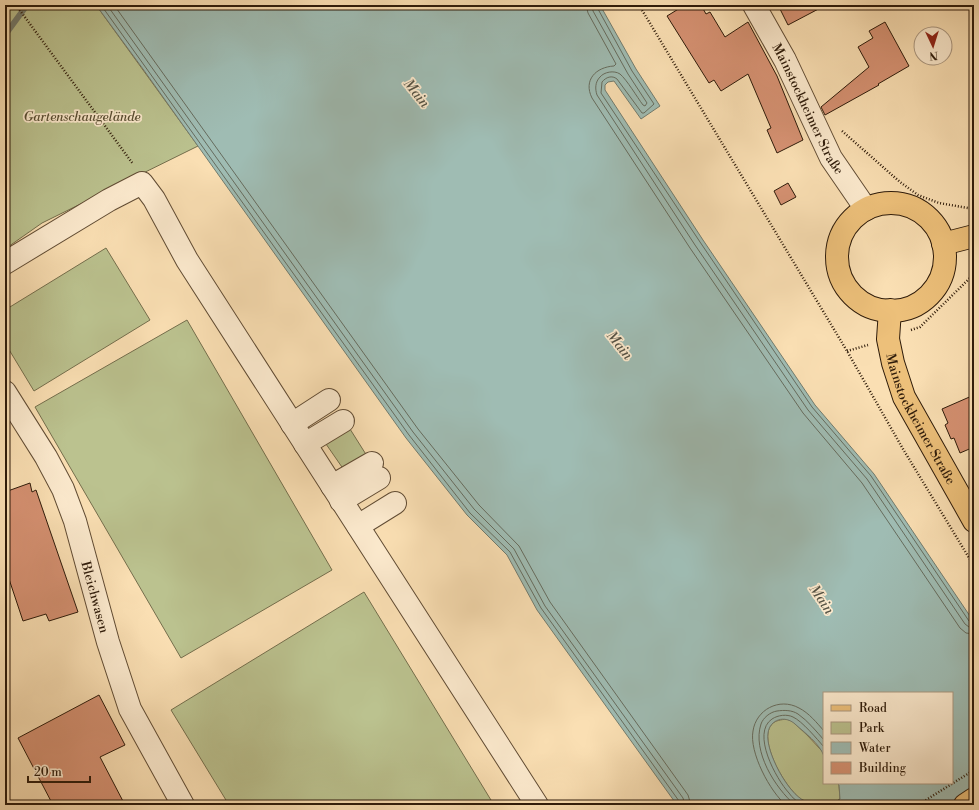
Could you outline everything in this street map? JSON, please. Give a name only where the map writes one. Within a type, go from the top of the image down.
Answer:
[{"type":"main road","points":[[887,203],[905,205],[914,208],[922,213],[933,224],[939,233],[943,244],[944,268],[934,289],[917,304],[904,309],[878,309],[855,297],[847,288],[841,277],[838,266],[837,254],[840,239],[844,230],[857,215],[876,205],[887,203]]},
{"type":"main road","points":[[943,244],[974,236]]},
{"type":"main road","name":"Mainstockheimer Straße","points":[[890,310],[888,339],[892,363],[904,397],[974,521]]},
{"type":"main road","points":[[965,805],[974,799]]},
{"type":"street","name":"Mainstockheimer Straße","points":[[754,5],[785,60],[831,158],[866,209]]},
{"type":"street","points":[[5,263],[109,200],[142,183],[154,199],[186,260],[537,805]]},
{"type":"street","name":"Bleichwasen","points":[[5,392],[46,457],[63,489],[76,521],[108,642],[130,709],[183,805]]},
{"type":"street","points":[[292,424],[329,400]]},
{"type":"street","points":[[305,444],[343,421]]},
{"type":"street","points":[[337,493],[375,471]]},
{"type":"street","points":[[358,526],[395,503]]},
{"type":"path","points":[[16,5],[26,16],[134,165],[142,183]]},
{"type":"path","points":[[639,5],[974,566]]},
{"type":"path","points":[[838,127],[900,182],[918,195],[939,203],[974,209]]},
{"type":"path","points":[[847,351],[888,339],[920,327],[974,274]]},
{"type":"path","points":[[953,783],[974,770]]},
{"type":"path","points":[[918,805],[952,784]]},
{"type":"green space","name":"Gartenschaugelände","points":[[5,5],[96,5],[198,146],[42,223],[5,249]]},
{"type":"green space","points":[[106,248],[150,320],[34,391],[5,343],[5,310]]},
{"type":"green space","points":[[187,320],[332,570],[181,658],[35,407]]},
{"type":"green space","points":[[350,429],[367,456],[344,470],[326,444]]},
{"type":"green space","points":[[364,592],[494,805],[229,805],[171,710]]},
{"type":"green space","points":[[786,719],[792,721],[822,751],[823,784],[838,784],[840,799],[830,804],[813,804],[804,801],[790,788],[776,766],[768,741],[768,731],[772,724],[779,720]]},
{"type":"water","name":"Main","points":[[96,5],[600,5],[636,69],[660,106],[641,119],[614,81],[608,82],[605,85],[605,90],[703,240],[815,405],[874,474],[974,622],[974,805],[677,805],[537,610],[507,555],[467,515],[406,438]]},
{"type":"building","points":[[685,5],[701,5],[706,14],[710,12],[725,37],[748,22],[777,76],[803,140],[777,153],[767,130],[771,128],[748,74],[721,91],[714,80],[709,83],[667,16]]},
{"type":"building","points":[[778,5],[826,5],[788,25]]},
{"type":"building","points":[[885,22],[909,66],[878,84],[879,85],[825,115],[821,107],[869,67],[858,47],[873,38],[869,31]]},
{"type":"building","points":[[788,183],[796,197],[781,205],[774,191]]},
{"type":"building","points":[[974,395],[974,447],[960,453],[954,438],[951,439],[945,425],[948,423],[942,409]]},
{"type":"building","points":[[30,483],[32,492],[36,490],[78,612],[49,621],[46,614],[23,621],[5,567],[5,492]]},
{"type":"building","points":[[99,695],[125,745],[100,757],[125,805],[53,805],[18,738]]},
{"type":"waterway","points":[[5,35],[27,5]]}]
